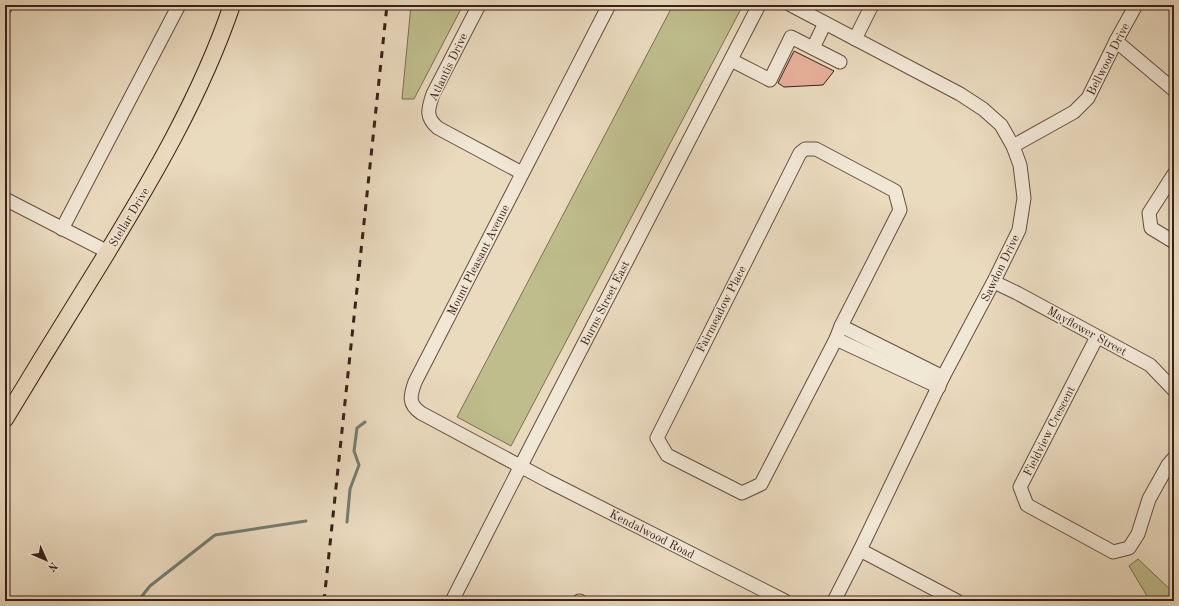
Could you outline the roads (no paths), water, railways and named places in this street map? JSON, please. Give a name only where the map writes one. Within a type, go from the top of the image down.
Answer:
[{"type":"main road","name":"Stellar Drive","points":[[5,419],[146,189],[173,140],[212,58],[232,5]]},
{"type":"street","points":[[62,228],[179,5]]},
{"type":"street","name":"Atlantis Drive","points":[[479,5],[433,94],[428,111],[430,119],[438,128],[522,173]]},
{"type":"street","name":"Mount Pleasant Avenue","points":[[520,467],[416,410],[410,398],[414,382],[609,5]]},
{"type":"street","name":"Burns Street East","points":[[452,601],[759,5]]},
{"type":"street","name":"Sawdon Drive","points":[[790,5],[960,94],[983,109],[1002,125],[1013,146],[1020,165],[1024,198],[1019,230],[994,282],[941,382],[834,601]]},
{"type":"street","points":[[855,39],[872,5]]},
{"type":"street","name":"Bellwood Drive","points":[[1013,146],[1074,112],[1088,98],[1116,41],[1136,5]]},
{"type":"street","points":[[813,48],[825,23]]},
{"type":"street","points":[[731,60],[770,80],[791,37],[840,62]]},
{"type":"street","points":[[1116,41],[1174,90]]},
{"type":"street","name":"Fairmeadow Place","points":[[816,148],[895,191],[900,210],[841,326],[836,339],[761,484],[742,493],[667,455],[656,438],[800,153],[805,149],[816,148]]},
{"type":"street","points":[[1174,174],[1149,213],[1151,228],[1174,242]]},
{"type":"street","points":[[5,199],[108,252]]},
{"type":"street","name":"Mayflower Street","points":[[994,282],[1150,365],[1174,390]]},
{"type":"street","points":[[841,326],[941,382]]},
{"type":"street","name":"Fieldview Crescent","points":[[1097,337],[1020,487],[1027,505],[1113,552],[1129,548],[1138,534],[1150,499],[1168,465],[1174,458]]},
{"type":"street","points":[[836,339],[941,382]]},
{"type":"street","name":"Kendalwood Road","points":[[520,467],[785,601]]},
{"type":"street","points":[[860,550],[957,601]]},
{"type":"waterway","points":[[347,522],[350,489],[359,465],[354,451],[357,428],[365,422]]},
{"type":"waterway","points":[[138,601],[150,586],[215,535],[306,521]]},
{"type":"railway","points":[[324,601],[387,5]]}]
